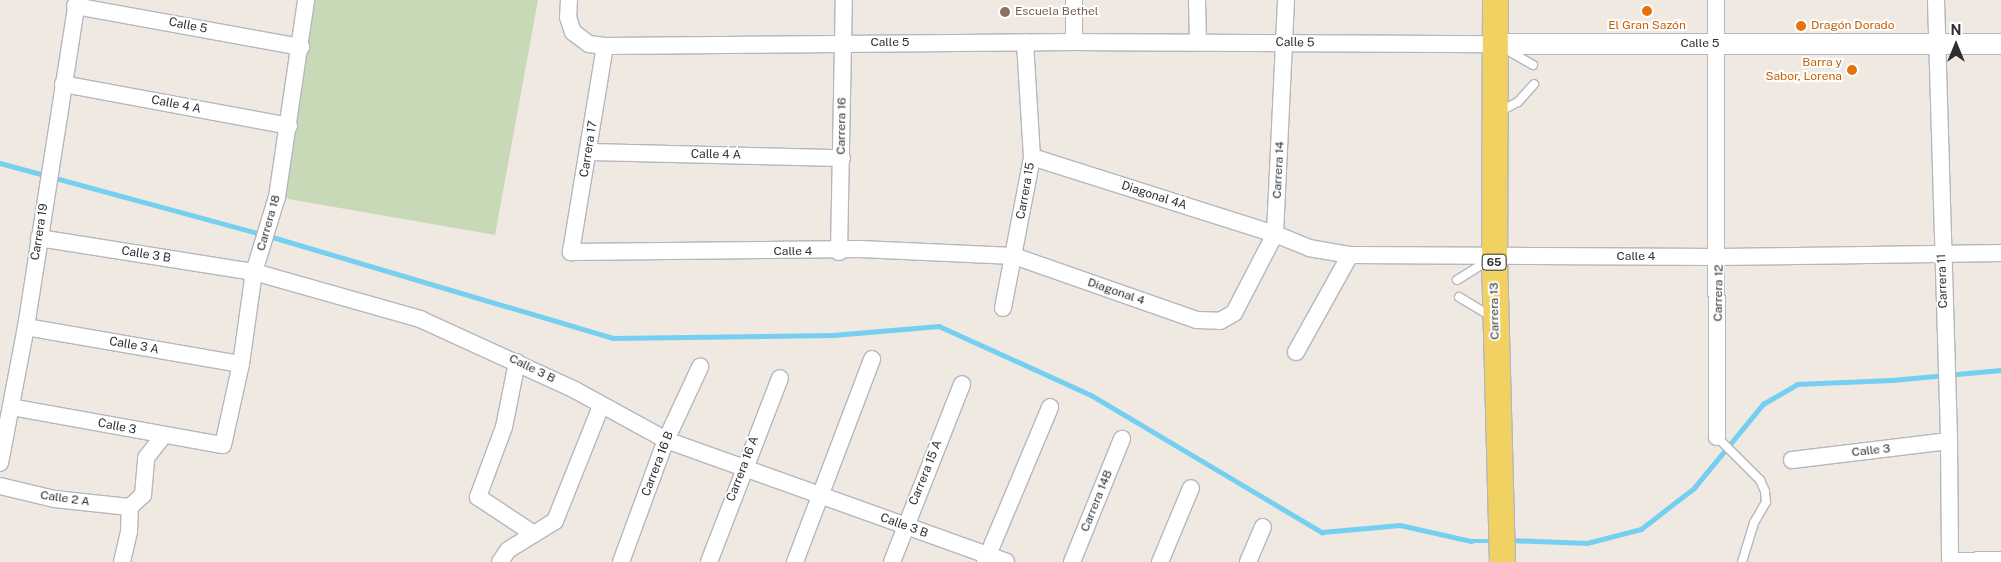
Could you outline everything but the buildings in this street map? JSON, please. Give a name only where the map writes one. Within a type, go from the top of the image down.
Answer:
[{"type":"main road","name":"Carrera 13","points":[[1495,0],[1496,44],[1493,115],[1494,257],[1502,560]]},
{"type":"street","name":"Carrera 18","points":[[223,445],[241,364],[254,272],[277,197],[301,47],[306,0]]},
{"type":"street","points":[[569,0],[568,17],[573,32],[597,45]]},
{"type":"street","name":"Carrera 16","points":[[839,252],[844,0]]},
{"type":"street","points":[[1074,0],[1074,42]]},
{"type":"street","points":[[1197,0],[1198,42]]},
{"type":"street","name":"Carrera 14","points":[[1220,321],[1234,313],[1275,234],[1286,0]]},
{"type":"street","name":"Carrera 12","points":[[1716,0],[1715,44],[1719,257],[1717,437]]},
{"type":"street","name":"Carrera 11","points":[[1936,0],[1942,254],[1950,441],[1950,562]]},
{"type":"street","name":"Calle 5","points":[[76,3],[127,7],[301,47]]},
{"type":"street","name":"Carrera 19","points":[[0,463],[26,327],[76,3]]},
{"type":"street","name":"Calle 5","points":[[597,45],[1025,42],[2001,44]]},
{"type":"street","name":"Carrera 15","points":[[1004,308],[1032,157],[1025,42]]},
{"type":"street","name":"Carrera 17","points":[[571,252],[590,152],[597,45]]},
{"type":"street","name":"Calle 4 A","points":[[63,84],[289,126]]},
{"type":"street","name":"Calle 4 A","points":[[590,152],[842,158]]},
{"type":"street","name":"Diagonal 4A","points":[[1032,157],[1275,234]]},
{"type":"street","name":"Calle 4","points":[[1275,234],[1309,248],[1350,255],[1719,257],[2001,253]]},
{"type":"street","name":"Calle 3 B","points":[[39,238],[254,272],[420,319],[517,362],[666,440],[905,527],[987,559],[1006,562]]},
{"type":"street","name":"Calle 4","points":[[571,252],[839,252],[860,250],[1014,256]]},
{"type":"street","points":[[1296,352],[1350,255]]},
{"type":"street","name":"Diagonal 4","points":[[1014,256],[1197,320],[1220,321]]},
{"type":"street","name":"Calle 3 A","points":[[26,327],[241,364]]},
{"type":"street","points":[[795,562],[818,495],[872,359]]},
{"type":"street","points":[[517,362],[504,428],[478,497],[534,534]]},
{"type":"street","name":"Carrera 16 B","points":[[621,562],[666,440],[700,367]]},
{"type":"street","name":"Carrera 16 A","points":[[709,562],[743,468],[780,378]]},
{"type":"street","name":"Carrera 15 A","points":[[892,562],[962,384]]},
{"type":"street","points":[[500,562],[508,550],[555,521],[601,406]]},
{"type":"street","name":"Calle 3","points":[[11,407],[163,436],[223,445]]},
{"type":"street","points":[[987,559],[1050,407]]},
{"type":"street","points":[[122,562],[129,531],[130,507],[143,494],[146,458],[163,436]]},
{"type":"street","name":"Carrera 14B","points":[[1072,562],[1122,439]]},
{"type":"street","name":"Calle 3","points":[[1792,460],[1950,441]]},
{"type":"street","name":"Calle 2 A","points":[[0,486],[54,499],[130,507]]},
{"type":"street","points":[[1160,562],[1191,488]]},
{"type":"street","points":[[1248,562],[1263,527]]},
{"type":"street","points":[[1950,562],[2001,560]]},
{"type":"lane","points":[[1496,44],[1532,65]]},
{"type":"lane","points":[[1493,115],[1510,108],[1534,84]]},
{"type":"lane","points":[[1457,280],[1494,257]]},
{"type":"lane","points":[[1459,298],[1495,319]]},
{"type":"lane","name":"Carrera 12","points":[[1717,437],[1760,480],[1765,491],[1766,502],[1754,523],[1742,562]]},
{"type":"green space","points":[[305,0],[538,0],[495,235],[277,197]]},
{"type":"waterway","points":[[0,163],[261,234]]},
{"type":"waterway","points":[[269,236],[613,338],[833,335],[939,326],[1091,395],[1322,532],[1400,525],[1471,541],[1494,541]]},
{"type":"waterway","points":[[1509,540],[1587,543],[1641,529],[1694,488],[1763,404],[1797,384],[1892,380],[2001,370]]},
{"type":"place","name":"El Gran Sazón","points":[[1647,11]]},
{"type":"place","name":"Escuela Bethel","points":[[1005,12]]},
{"type":"place","name":"Dragón Dorado","points":[[1801,26]]},
{"type":"place","name":"Barra y Sabor, Lorena","points":[[1852,70]]}]
